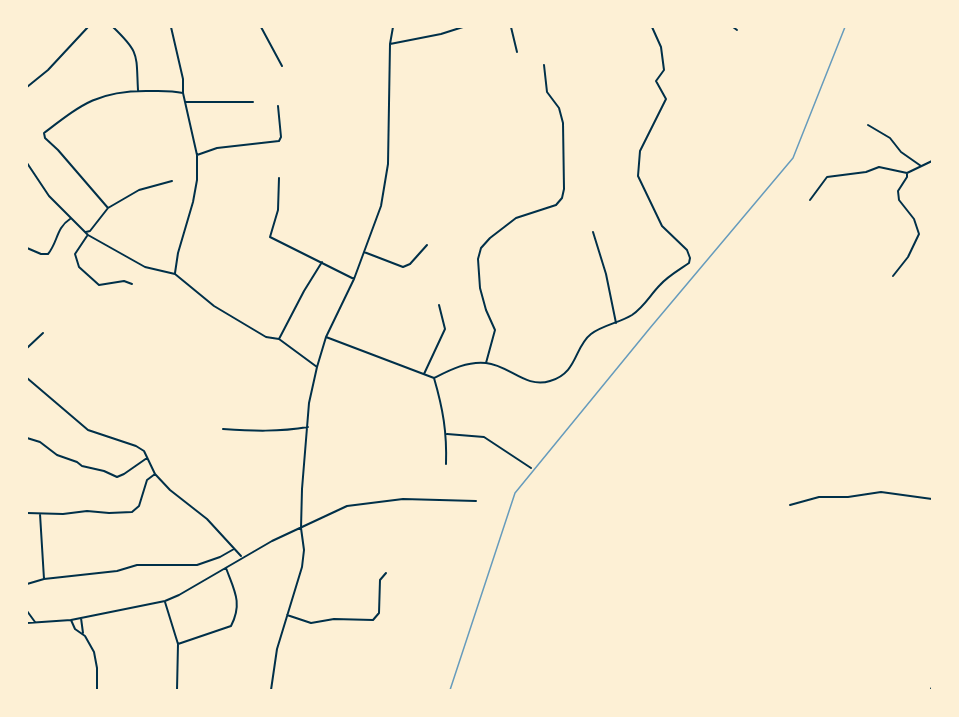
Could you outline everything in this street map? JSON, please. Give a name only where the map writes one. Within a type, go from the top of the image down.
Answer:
[{"type":"street","points":[[27,87],[48,70],[88,27]]},
{"type":"street","points":[[113,27],[136,53],[138,90]]},
{"type":"street","points":[[171,27],[197,155],[197,180],[193,202],[178,253],[175,274]]},
{"type":"street","points":[[261,27],[282,66]]},
{"type":"street","points":[[271,690],[277,649],[302,567],[304,550],[301,528],[302,489],[309,403],[317,367],[327,337],[354,279],[381,206],[388,164],[390,44],[393,27]]},
{"type":"street","points":[[390,44],[441,34],[463,27]]},
{"type":"street","points":[[512,27],[517,52]]},
{"type":"street","points":[[327,337],[434,378],[464,365],[486,363],[503,368],[529,381],[547,382],[554,380],[574,364],[584,342],[591,334],[616,323],[642,307],[661,284],[690,261],[687,250],[662,225],[651,200],[640,185],[638,176],[640,151],[666,99],[657,84],[664,70],[662,52],[651,27]]},
{"type":"street","points":[[733,27],[737,30]]},
{"type":"street","points":[[486,363],[495,330],[480,288],[478,259],[481,248],[516,218],[556,204],[562,198],[564,189],[563,123],[559,108],[546,92],[544,65]]},
{"type":"street","points":[[108,208],[43,135],[83,104],[100,96],[138,90],[171,90],[183,93]]},
{"type":"street","points":[[186,102],[253,102]]},
{"type":"street","points":[[197,155],[217,148],[279,141],[281,137],[278,106]]},
{"type":"street","points":[[868,125],[890,138],[901,152],[921,166]]},
{"type":"street","points":[[810,200],[827,177],[866,172],[879,167],[907,173],[932,161]]},
{"type":"street","points":[[27,163],[49,196],[87,234],[145,267],[175,274],[214,306],[266,337],[279,339],[317,367]]},
{"type":"street","points":[[893,276],[908,257],[919,234],[914,219],[899,200],[898,191],[907,173]]},
{"type":"street","points":[[279,178],[278,210],[270,237],[354,279]]},
{"type":"street","points":[[132,284],[124,281],[99,285],[79,267],[75,254],[87,234],[108,208],[139,190],[172,181]]},
{"type":"street","points":[[27,248],[41,254],[48,254],[57,231],[70,219]]},
{"type":"street","points":[[593,232],[606,274],[616,323]]},
{"type":"street","points":[[364,252],[404,267],[410,264],[427,245]]},
{"type":"street","points":[[279,339],[322,262]]},
{"type":"street","points":[[424,374],[445,329],[439,306]]},
{"type":"street","points":[[27,348],[43,333]]},
{"type":"street","points":[[27,378],[88,430],[136,446],[144,451],[155,474],[170,490],[207,519],[241,557]]},
{"type":"street","points":[[434,378],[447,434],[446,464]]},
{"type":"street","points":[[223,429],[260,432],[308,426]]},
{"type":"street","points":[[447,434],[484,436],[531,468]]},
{"type":"street","points":[[27,438],[40,442],[57,455],[82,466],[104,471],[117,477],[147,458]]},
{"type":"street","points":[[27,513],[132,512],[138,508],[147,480],[155,474]]},
{"type":"street","points":[[790,505],[819,497],[848,497],[881,492],[932,500]]},
{"type":"street","points":[[27,623],[70,620],[165,601],[241,557],[347,506],[403,499],[476,501]]},
{"type":"street","points":[[40,514],[44,579]]},
{"type":"street","points":[[27,584],[44,579],[117,571],[137,565],[197,565],[234,549]]},
{"type":"street","points":[[178,644],[231,626],[238,610],[237,600],[225,567]]},
{"type":"street","points":[[288,615],[311,623],[334,619],[373,620],[379,613],[380,580],[386,573]]},
{"type":"street","points":[[165,601],[178,644],[177,690]]},
{"type":"street","points":[[27,611],[35,622]]},
{"type":"street","points":[[81,618],[83,633],[94,652],[97,690]]},
{"type":"street","points":[[70,620],[75,629],[83,633]]},
{"type":"waterway","points":[[450,690],[515,493],[793,158],[845,27]]}]
